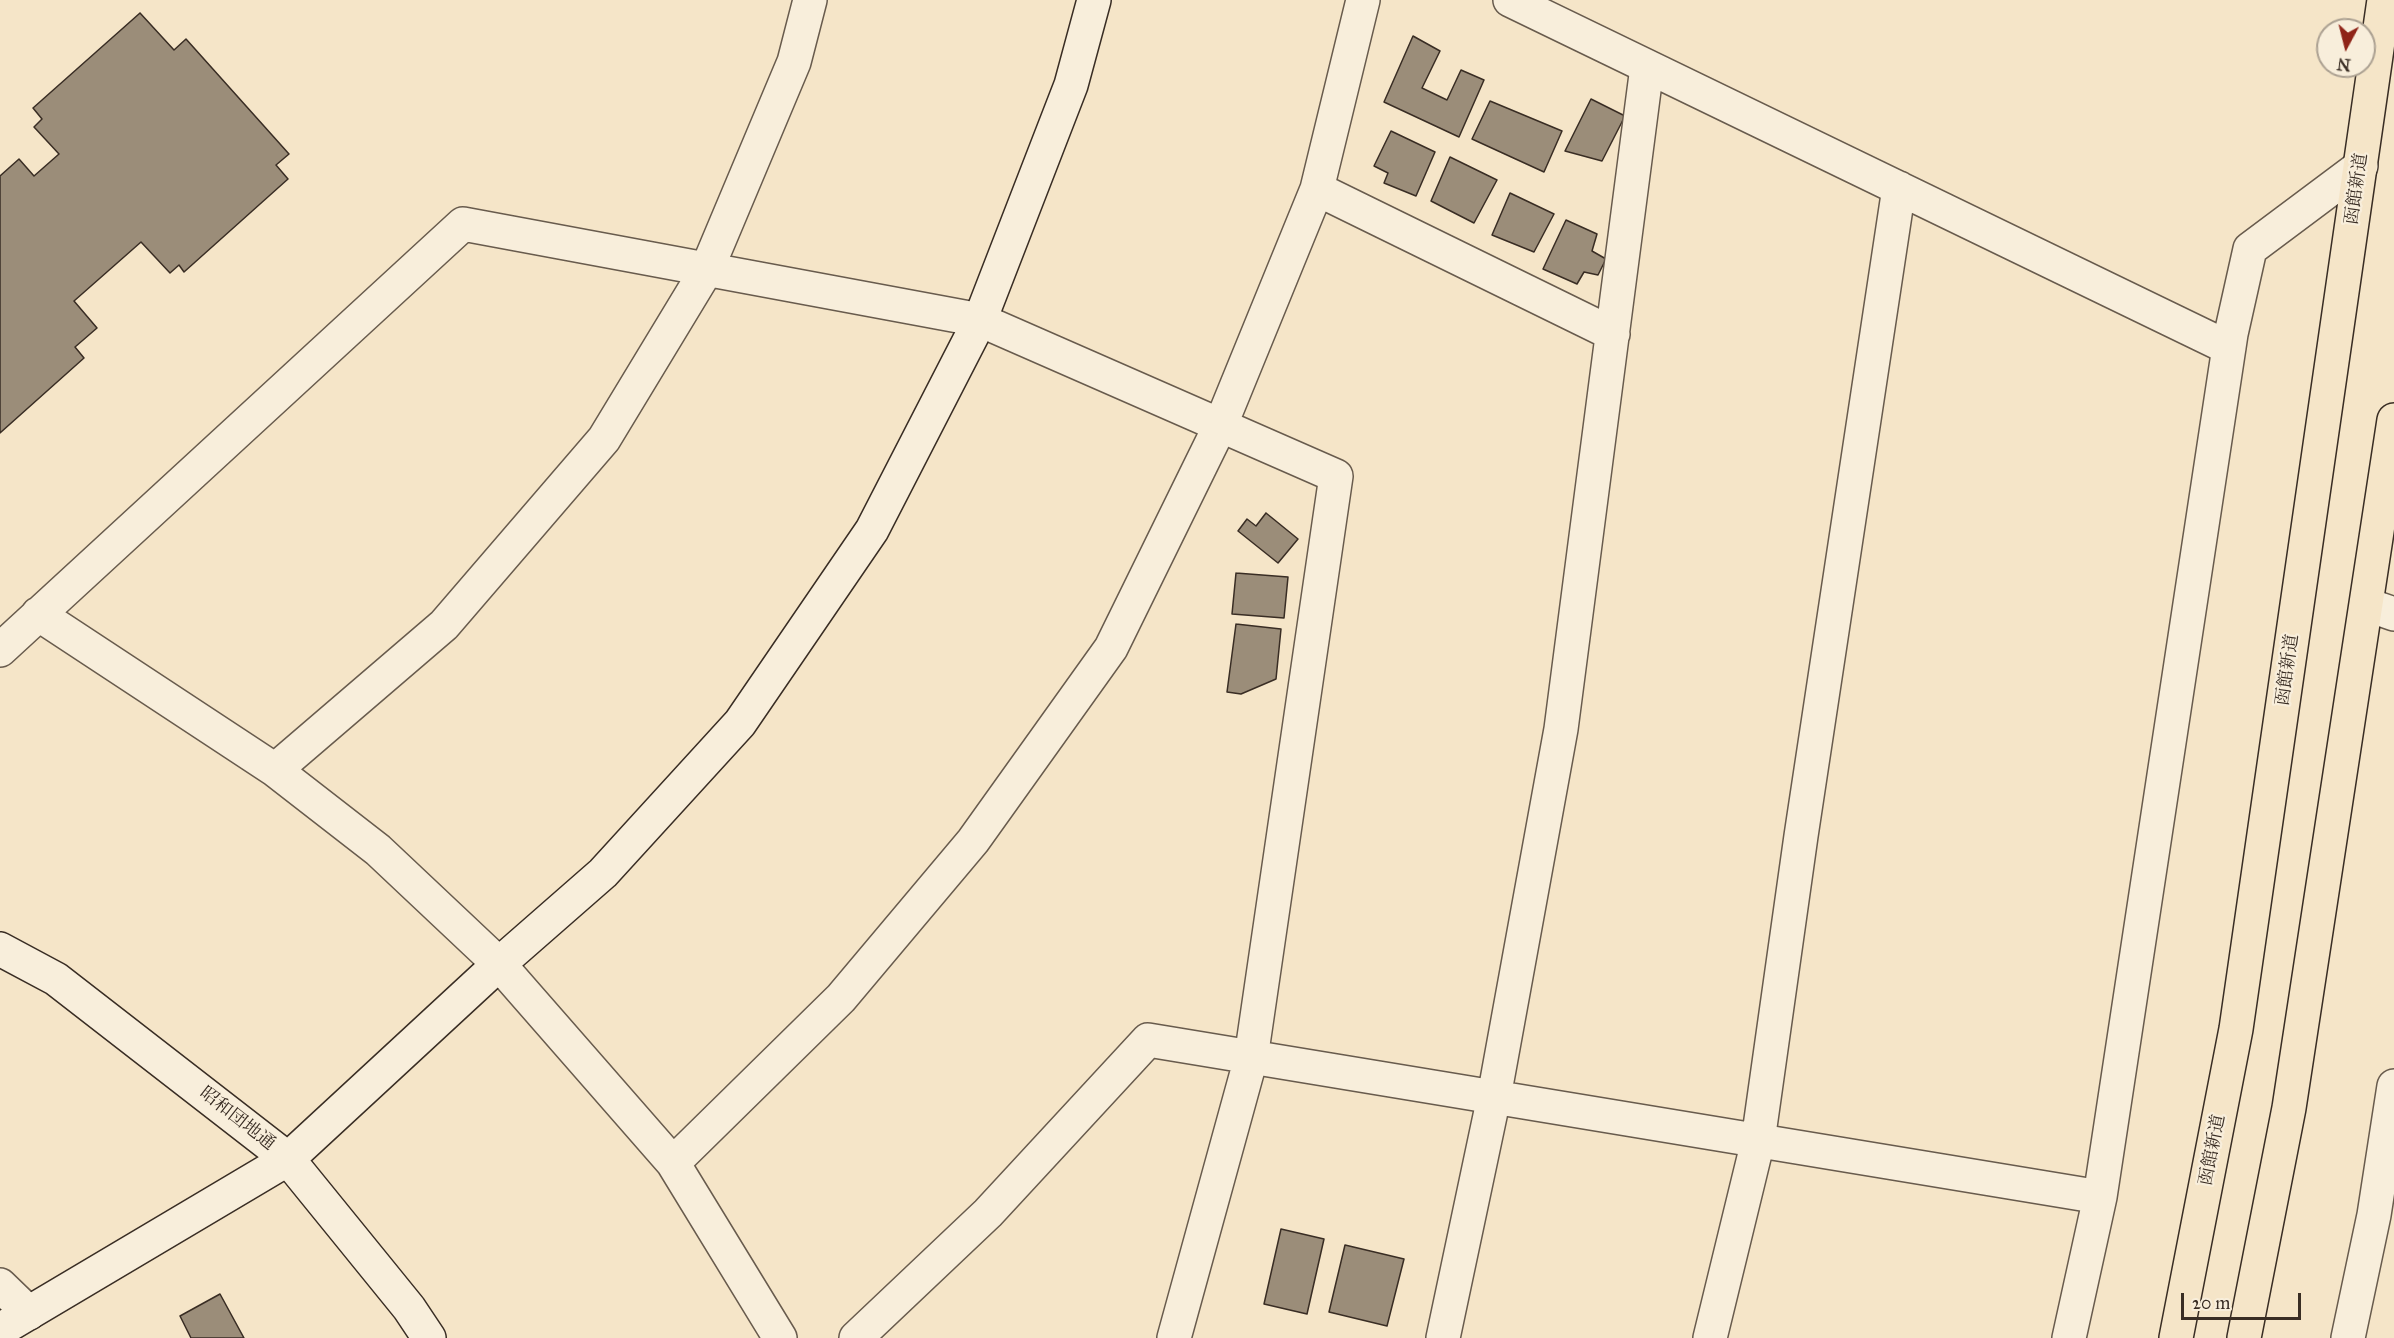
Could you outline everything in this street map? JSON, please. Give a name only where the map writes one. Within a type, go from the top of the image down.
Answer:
[{"type":"highway","name":"函館新道","points":[[2175,1338],[2236,1029],[2384,0]]},
{"type":"highway","points":[[2244,1338],[2381,610],[2394,420]]},
{"type":"street","points":[[275,770],[444,625],[604,439],[707,269],[794,62],[810,0]]},
{"type":"street","points":[[0,1330],[288,1159],[499,964],[603,873],[740,723],[872,530],[981,320],[1071,85],[1094,0]]},
{"type":"street","points":[[673,1163],[841,998],[972,841],[1111,648],[1221,424],[1317,189],[1363,0]]},
{"type":"street","points":[[1510,0],[2229,348]]},
{"type":"street","points":[[1443,1338],[1494,1097],[1561,729],[1647,66]]},
{"type":"street","points":[[2069,1338],[2100,1197],[2229,348],[2250,249],[2361,166]]},
{"type":"street","points":[[1710,1338],[1758,1141],[1801,836],[1899,188]]},
{"type":"street","points":[[1317,189],[1612,334]]},
{"type":"street","points":[[0,650],[464,224],[981,320],[1336,476],[1251,1058],[1174,1338]]},
{"type":"street","points":[[38,614],[275,770],[378,850],[499,964],[673,1163],[780,1338]]},
{"type":"street","name":"昭和団地通","points":[[0,949],[56,980],[288,1159],[410,1308],[429,1338]]},
{"type":"street","points":[[856,1338],[988,1213],[1148,1040],[2100,1197]]},
{"type":"street","points":[[2348,1338],[2374,1215],[2394,1086]]},
{"type":"street","points":[[0,1285],[29,1313]]},
{"type":"building","points":[[140,13],[174,50],[186,39],[289,154],[276,165],[288,179],[184,272],[179,265],[170,273],[141,242],[74,301],[97,328],[75,347],[84,358],[0,433],[0,176],[19,159],[34,176],[59,154],[34,127],[42,119],[33,108]]},
{"type":"building","points":[[1413,36],[1440,51],[1422,88],[1447,100],[1461,70],[1484,80],[1459,137],[1384,102]]},
{"type":"building","points":[[1591,99],[1625,116],[1602,161],[1565,151]]},
{"type":"building","points":[[1490,101],[1562,131],[1544,172],[1472,139]]},
{"type":"building","points":[[1391,131],[1435,152],[1416,196],[1384,183],[1388,173],[1374,166]]},
{"type":"building","points":[[1450,157],[1497,180],[1474,223],[1431,201]]},
{"type":"building","points":[[1510,193],[1554,214],[1534,252],[1492,235]]},
{"type":"building","points":[[1566,220],[1597,234],[1592,251],[1606,259],[1598,275],[1584,272],[1577,284],[1543,269]]},
{"type":"building","points":[[1266,513],[1298,539],[1278,563],[1238,531],[1247,519],[1256,526]]},
{"type":"building","points":[[1236,573],[1288,577],[1284,618],[1232,614]]},
{"type":"building","points":[[1236,624],[1281,629],[1276,679],[1241,694],[1227,692]]},
{"type":"building","points":[[1281,1229],[1324,1239],[1307,1314],[1264,1304]]},
{"type":"building","points":[[1345,1245],[1404,1259],[1387,1326],[1329,1312]]},
{"type":"building","points":[[220,1294],[244,1338],[191,1338],[180,1316]]}]
